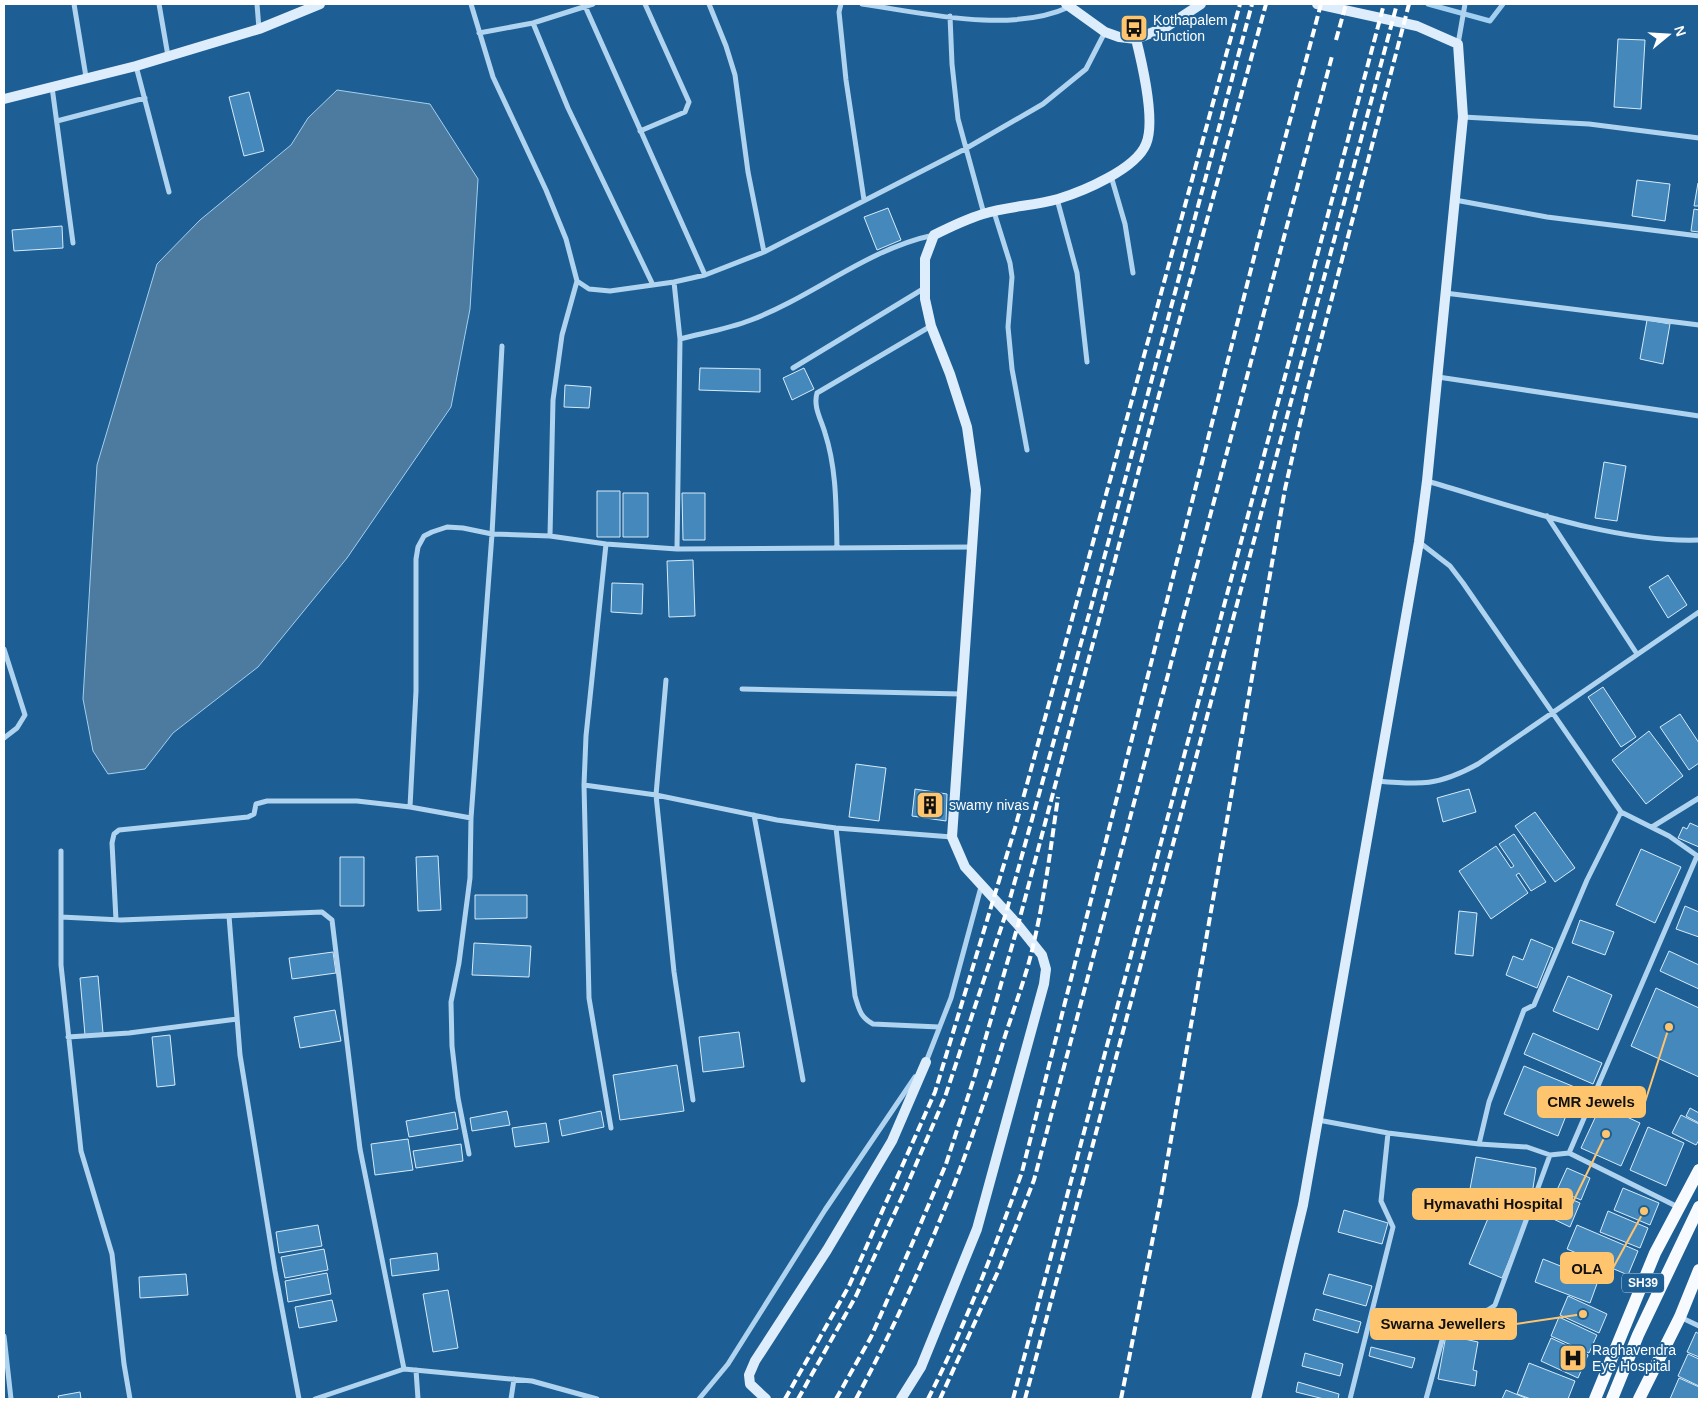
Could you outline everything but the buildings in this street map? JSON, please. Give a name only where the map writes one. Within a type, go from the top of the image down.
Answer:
[{"type":"main road","points":[[4,98],[136,66],[260,28],[320,4]]},
{"type":"main road","points":[[1067,5],[1105,32],[1119,37],[1136,39],[1166,27],[1201,4]]},
{"type":"main road","points":[[1256,1399],[1303,1204],[1419,542],[1427,481],[1463,117],[1458,44],[1416,26],[1318,4]]},
{"type":"main road","points":[[901,1399],[921,1367],[977,1229],[1044,984],[1046,969],[1042,955],[1018,925],[965,868],[952,837],[976,490],[972,452],[967,428],[950,374],[931,326],[924,289],[925,259],[934,235],[989,213],[1058,199],[1083,190],[1137,159],[1147,143],[1149,125],[1145,76],[1136,39]]},
{"type":"main road","points":[[766,1399],[750,1384],[749,1374],[755,1361],[827,1250],[892,1141],[926,1062]]},
{"type":"main road","name":"SH39","points":[[1594,1399],[1655,1253],[1699,1170]]},
{"type":"main road","points":[[1612,1399],[1638,1335],[1699,1207]]},
{"type":"main road","points":[[1639,1399],[1680,1318],[1699,1270]]},
{"type":"street","points":[[74,4],[86,77]]},
{"type":"street","points":[[160,4],[168,56]]},
{"type":"street","points":[[256,4],[260,28]]},
{"type":"street","points":[[471,4],[493,77],[566,239],[578,281],[562,335],[553,400],[550,536]]},
{"type":"street","points":[[479,33],[534,23],[593,4]]},
{"type":"street","points":[[640,131],[685,112],[689,102],[645,4]]},
{"type":"street","points":[[709,4],[726,46],[735,75],[748,172],[764,252]]},
{"type":"street","points":[[841,4],[838,12],[864,200]]},
{"type":"street","points":[[862,4],[901,7],[950,16],[1004,20],[1053,15],[1067,5]]},
{"type":"street","points":[[1458,44],[1465,4]]},
{"type":"street","points":[[585,6],[705,275]]},
{"type":"street","points":[[950,16],[954,88],[964,149],[1010,263],[1012,277],[1008,328],[1012,369],[1027,450]]},
{"type":"street","points":[[534,23],[568,108],[654,284]]},
{"type":"street","points":[[578,281],[589,288],[610,291],[674,282],[705,275],[764,252],[964,149],[1044,104],[1086,69],[1105,32]]},
{"type":"street","points":[[136,66],[169,192]]},
{"type":"street","points":[[52,86],[73,243]]},
{"type":"street","points":[[57,121],[145,98]]},
{"type":"street","points":[[1463,117],[1590,124],[1699,138]]},
{"type":"street","points":[[1110,175],[1125,224],[1132,273]]},
{"type":"street","points":[[1058,199],[1077,273],[1087,362]]},
{"type":"street","points":[[1456,200],[1563,219],[1699,236]]},
{"type":"street","points":[[680,339],[750,321],[871,256],[910,240],[934,235]]},
{"type":"street","points":[[674,282],[680,339],[677,549]]},
{"type":"street","points":[[794,368],[924,289]]},
{"type":"street","points":[[1445,293],[1699,325]]},
{"type":"street","points":[[837,548],[834,468],[815,401],[817,393],[931,326]]},
{"type":"street","points":[[469,1154],[458,1098],[452,1046],[451,1002],[470,878],[471,818],[492,534],[502,346]]},
{"type":"street","points":[[1437,377],[1699,416]]},
{"type":"street","points":[[1427,481],[1546,516],[1642,536],[1699,540]]},
{"type":"street","points":[[1546,516],[1637,654]]},
{"type":"street","points":[[410,808],[416,690],[416,559],[418,546],[424,536],[448,527],[492,534],[550,536],[606,544],[677,549],[973,547]]},
{"type":"street","points":[[1419,542],[1450,566],[1621,812],[1683,844],[1698,857],[1569,1153]]},
{"type":"street","points":[[606,544],[586,736],[584,785],[589,998],[611,1128]]},
{"type":"street","points":[[1377,781],[1417,784],[1436,782],[1459,774],[1478,764],[1699,612]]},
{"type":"street","points":[[4,649],[25,715],[17,728],[4,738]]},
{"type":"street","points":[[666,680],[656,795],[674,972],[693,1100]]},
{"type":"street","points":[[742,689],[961,694]]},
{"type":"street","points":[[584,785],[656,795],[754,815],[836,828],[952,837]]},
{"type":"street","points":[[1652,827],[1699,798]]},
{"type":"street","points":[[116,920],[112,843],[114,834],[119,830],[248,818],[254,814],[256,804],[267,802],[357,801],[471,818]]},
{"type":"street","points":[[1479,1144],[1489,1102],[1524,1010],[1534,1005],[1587,880],[1621,812]]},
{"type":"street","points":[[754,815],[802,1080]]},
{"type":"street","points":[[836,828],[855,996],[859,1012],[864,1019],[873,1024],[939,1027]]},
{"type":"street","points":[[62,851],[60,964],[81,1151],[112,1254],[124,1364],[130,1399]]},
{"type":"street","points":[[699,1399],[728,1364],[825,1210],[926,1062],[951,998],[982,886]]},
{"type":"street","points":[[61,917],[116,920],[322,912],[332,920],[360,1149],[404,1369]]},
{"type":"street","points":[[229,916],[242,1065],[275,1271],[300,1399]]},
{"type":"street","points":[[68,1037],[129,1033],[237,1019]]},
{"type":"street","points":[[1318,1120],[1388,1134],[1527,1147],[1550,1155],[1569,1153],[1678,1207]]},
{"type":"street","points":[[1350,1399],[1392,1227],[1381,1201],[1388,1134]]},
{"type":"street","points":[[1426,1399],[1445,1321],[1449,1315],[1456,1312],[1479,1314],[1488,1311],[1494,1305],[1550,1155]]},
{"type":"street","points":[[1680,1318],[1699,1326]]},
{"type":"street","points":[[4,1336],[10,1399]]},
{"type":"street","points":[[315,1399],[404,1369],[532,1381],[597,1399]]},
{"type":"street","points":[[416,1370],[418,1399]]},
{"type":"street","points":[[511,1399],[514,1379]]},
{"type":"water","points":[[337,90],[430,104],[478,179],[470,309],[451,407],[347,558],[258,667],[173,733],[145,769],[108,774],[93,751],[83,699],[97,465],[157,264],[200,220],[291,145],[308,118]]},
{"type":"waterway","points":[[1428,4],[1490,21],[1503,4]]},
{"type":"railway","points":[[785,1399],[849,1286],[935,1092],[1015,828],[1240,4]]},
{"type":"railway","points":[[798,1399],[856,1296],[902,1197],[945,1097],[1006,913],[1091,607],[1252,4]]},
{"type":"railway","points":[[836,1399],[871,1337],[912,1244],[946,1164],[975,1075],[1018,925],[1153,417],[1266,4]]},
{"type":"railway","points":[[928,1399],[978,1287],[1022,1172],[1266,210],[1321,4]]},
{"type":"railway","points":[[1336,40],[1346,4]]},
{"type":"railway","points":[[1013,1399],[1384,4]]},
{"type":"railway","points":[[1025,1399],[1397,4]]},
{"type":"railway","points":[[1121,1399],[1160,1202],[1285,489],[1307,393],[1409,4]]},
{"type":"railway","points":[[940,1399],[1000,1267],[1034,1180],[1332,56]]},
{"type":"railway","points":[[856,1399],[900,1311],[940,1221],[958,1176],[990,1083],[1034,942],[1045,888],[1058,797]]},
{"type":"place","name":"Kothapalem Junction","points":[[1134,28]]},
{"type":"place","name":"swamy nivas","points":[[930,805]]},
{"type":"place","name":"CMR Jewels","points":[[1669,1027]]},
{"type":"place","name":"Hymavathi Hospital","points":[[1606,1134]]},
{"type":"place","name":"OLA","points":[[1644,1211]]},
{"type":"place","name":"Swarna Jewellers","points":[[1583,1314]]},
{"type":"place","name":"Raghavendra Eye Hospital","points":[[1573,1358]]}]
